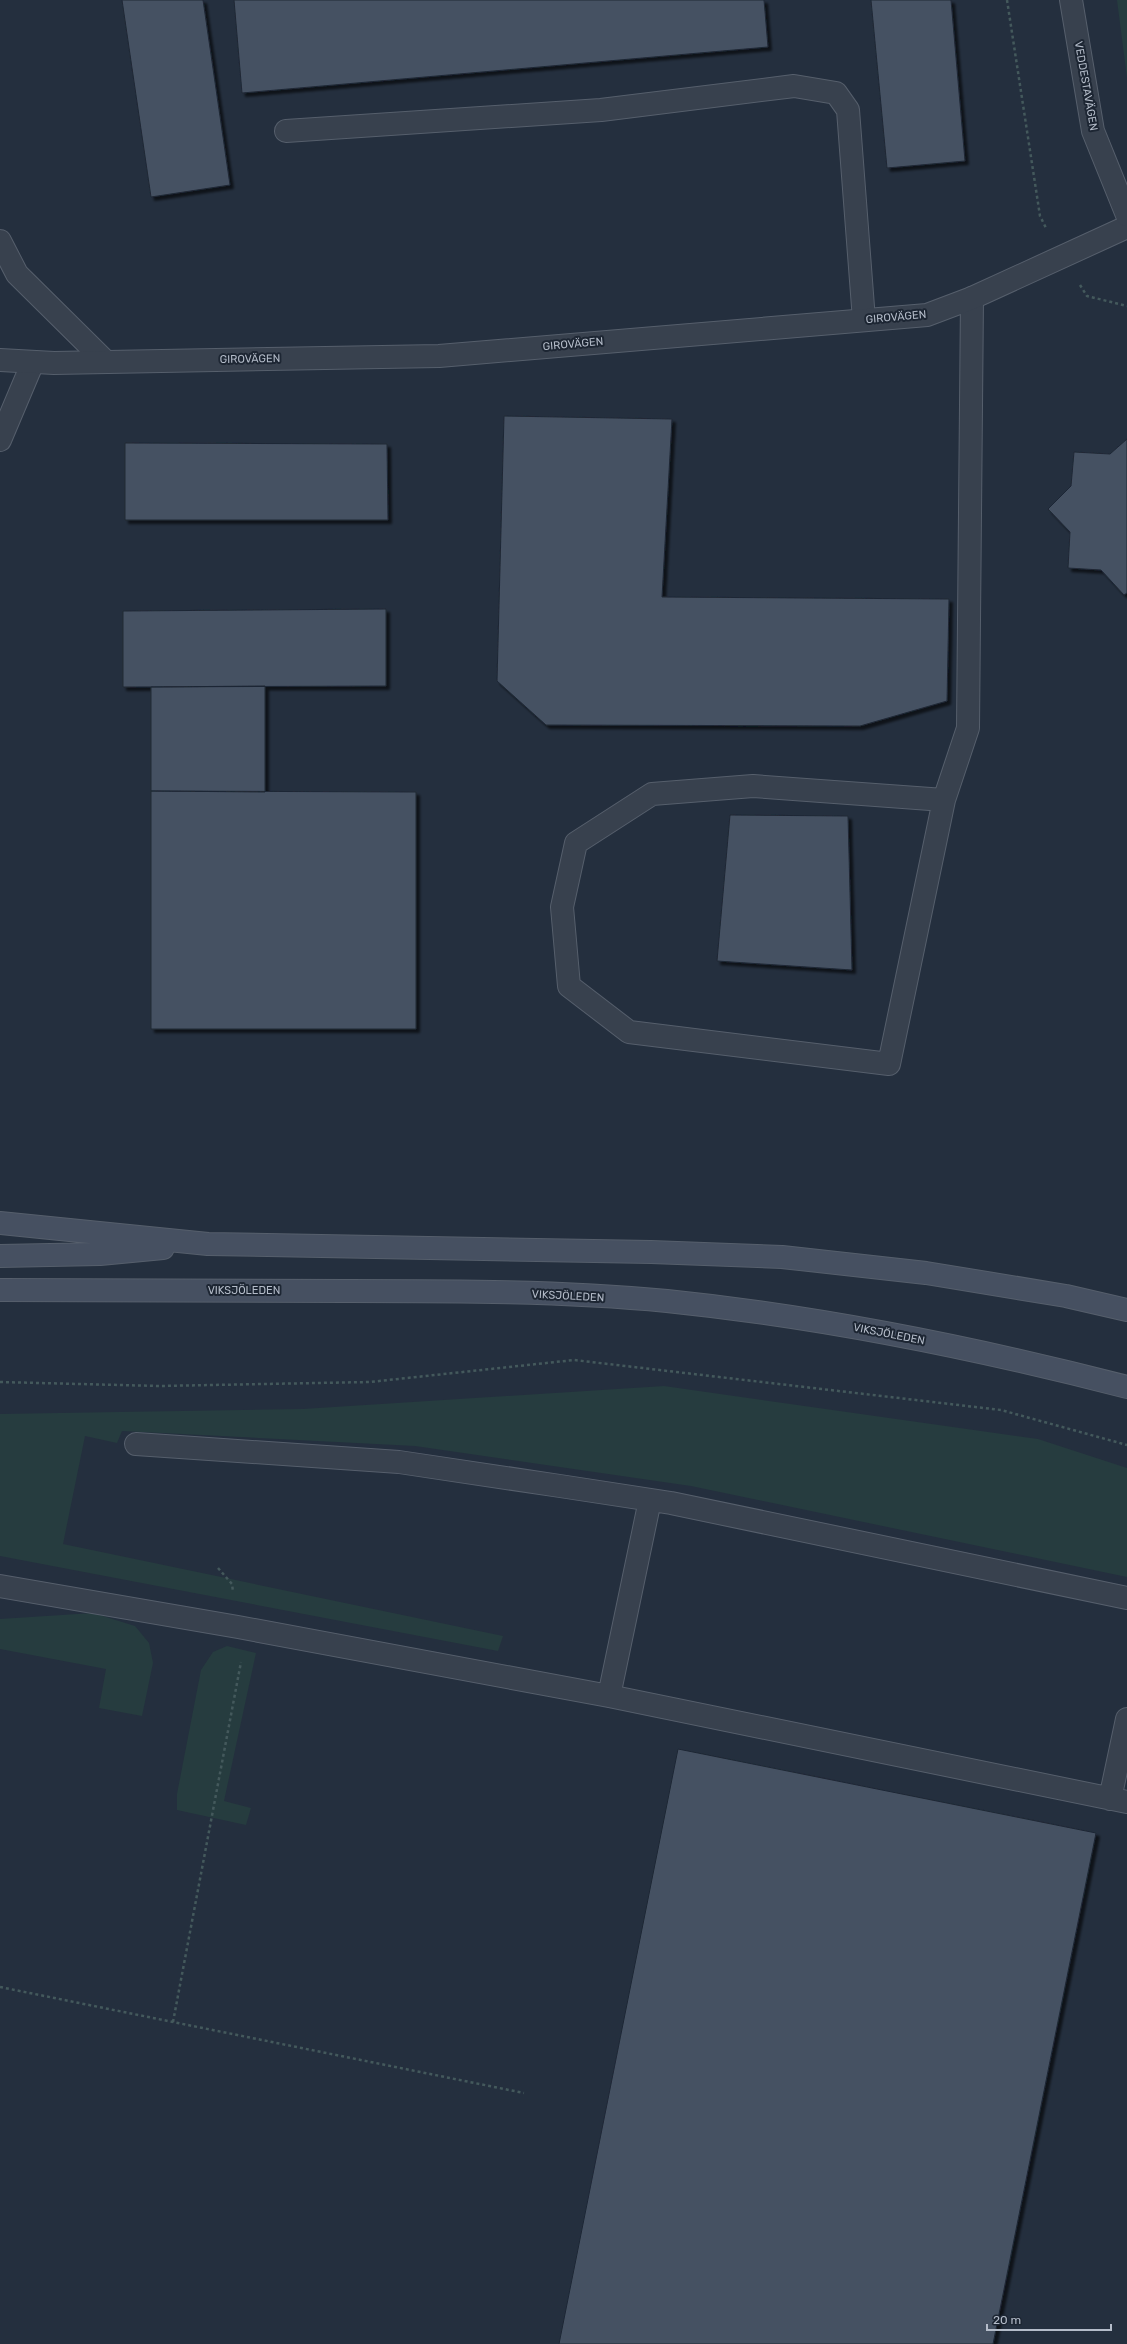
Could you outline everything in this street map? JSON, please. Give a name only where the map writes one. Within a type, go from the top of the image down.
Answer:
[{"type":"main road","points":[[0,1223],[208,1244],[651,1252],[782,1257],[926,1273],[1066,1296],[1127,1310]]},
{"type":"main road","points":[[0,1256],[100,1254],[208,1244]]},
{"type":"main road","name":"VIKSJÖLEDEN","points":[[0,1290],[466,1291],[665,1301],[789,1315],[902,1336],[1018,1359],[1127,1387]]},
{"type":"street","name":"VEDDESTAVÄGEN","points":[[1071,0],[1093,131],[1127,215]]},
{"type":"street","points":[[286,131],[601,110],[794,86],[836,93],[848,110],[864,320]]},
{"type":"street","name":"GIROVÄGEN","points":[[0,360],[33,362],[106,362],[439,356],[927,315],[972,298],[1127,227]]},
{"type":"street","points":[[0,241],[17,274],[106,362]]},
{"type":"street","points":[[944,800],[753,786],[652,794],[576,843],[562,908],[569,986],[629,1032],[889,1064],[944,800],[968,728],[972,298]]},
{"type":"street","points":[[0,440],[33,362]]},
{"type":"street","points":[[136,1444],[399,1462],[650,1500],[1127,1598]]},
{"type":"street","points":[[609,1696],[650,1500]]},
{"type":"street","points":[[0,1586],[238,1627],[609,1696],[1119,1801],[1127,1719]]},
{"type":"path","points":[[1007,0],[1040,216],[1046,230]]},
{"type":"path","points":[[1088,296],[1127,306]]},
{"type":"path","points":[[0,1382],[159,1386],[370,1382],[574,1360],[1001,1410],[1127,1445]]},
{"type":"path","points":[[173,2022],[242,1656],[232,1584],[218,1568]]},
{"type":"path","points":[[0,1987],[524,2093]]},
{"type":"green space","points":[[1117,0],[1127,0],[1127,78]]},
{"type":"green space","points":[[664,1386],[1038,1439],[1127,1468],[1127,1577],[691,1486],[415,1446],[122,1431],[117,1443],[85,1436],[63,1544],[503,1636],[498,1651],[0,1556],[0,1414],[303,1409]]},
{"type":"green space","points":[[93,1613],[135,1626],[149,1643],[153,1663],[142,1716],[99,1708],[106,1669],[0,1649],[0,1619]]},
{"type":"green space","points":[[227,1646],[256,1653],[224,1801],[251,1808],[246,1825],[177,1810],[177,1794],[201,1670],[213,1652]]},
{"type":"building","points":[[122,0],[203,0],[230,185],[151,197]]},
{"type":"building","points":[[234,0],[764,0],[768,47],[242,93]]},
{"type":"building","points":[[871,0],[951,0],[965,161],[887,168]]},
{"type":"building","points":[[504,416],[672,419],[662,597],[949,599],[947,701],[860,726],[546,725],[497,681]]},
{"type":"building","points":[[1127,439],[1127,593],[1124,595],[1101,570],[1068,568],[1070,532],[1048,509],[1071,486],[1074,452],[1110,454]]},
{"type":"building","points":[[125,443],[387,444],[388,520],[125,520]]},
{"type":"building","points":[[386,609],[386,686],[123,687],[123,611]]},
{"type":"building","points":[[265,686],[265,792],[151,791],[151,687]]},
{"type":"building","points":[[151,791],[416,792],[416,1029],[151,1029]]},
{"type":"building","points":[[730,815],[848,816],[852,970],[717,961]]},
{"type":"building","points":[[678,1749],[1096,1833],[993,2344],[559,2344]]}]
